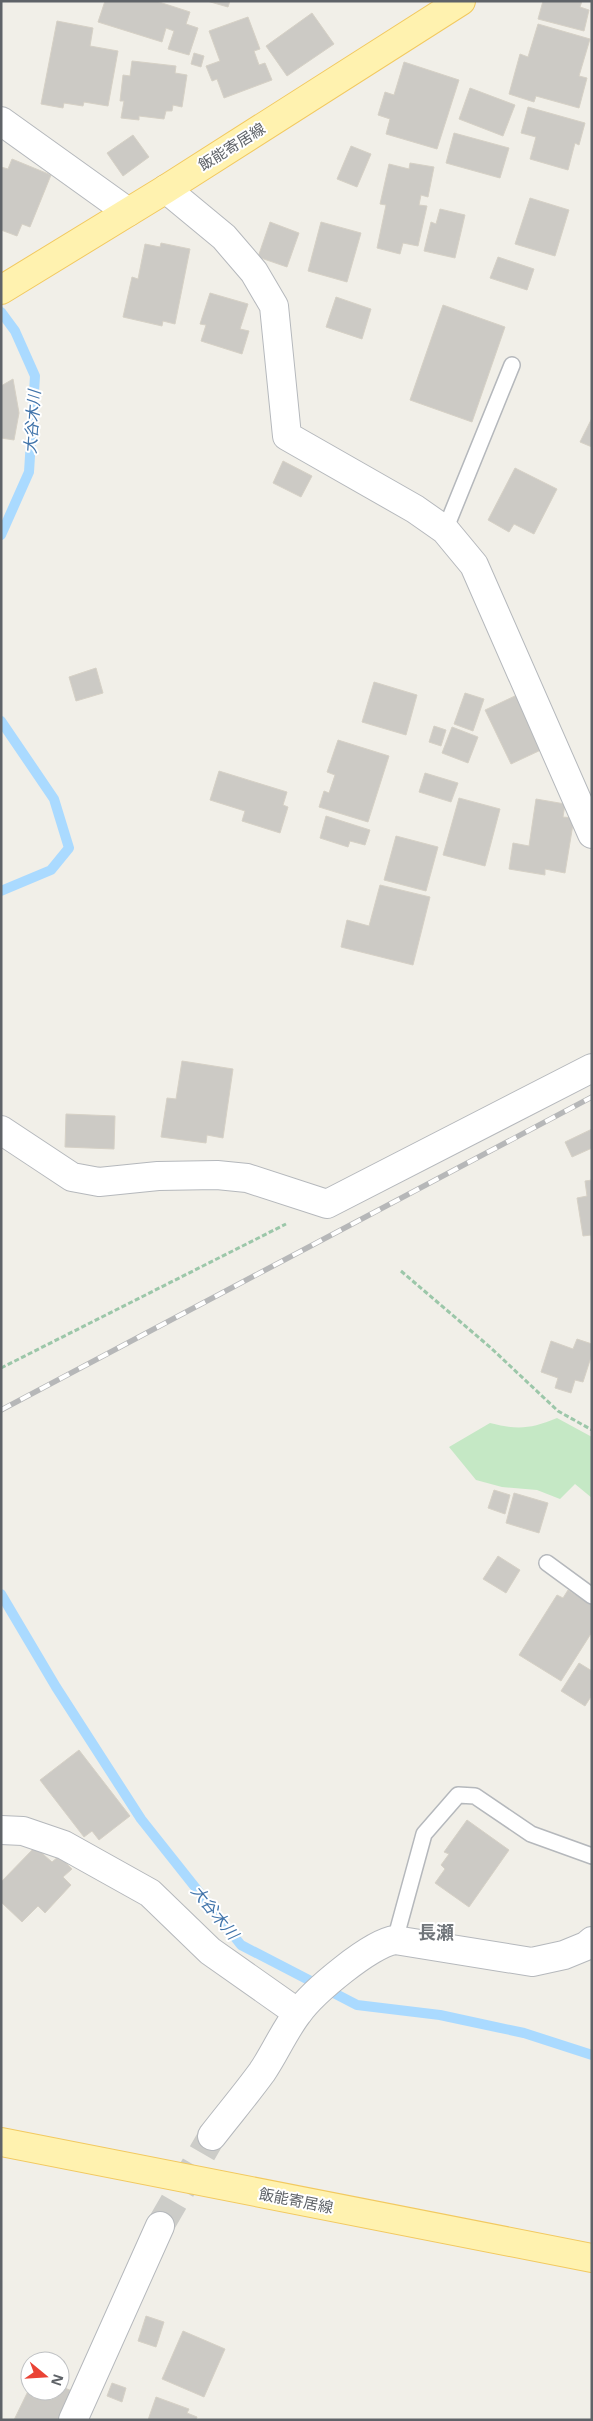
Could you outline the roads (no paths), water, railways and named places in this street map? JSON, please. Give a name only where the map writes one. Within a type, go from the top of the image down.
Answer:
[{"type":"main road","name":"飯能寄居線","points":[[1,290],[166,189],[461,1]]},
{"type":"main road","name":"飯能寄居線","points":[[1,2142],[592,2258]]},
{"type":"street","points":[[1,120],[128,212]]},
{"type":"street","points":[[166,189],[224,237],[254,272],[274,306],[287,436],[415,509],[445,530],[474,565],[589,819]]},
{"type":"street","points":[[1,1130],[72,1177],[99,1182],[158,1176],[217,1175],[247,1178],[327,1204],[592,1068]]},
{"type":"street","points":[[1,1830],[23,1830],[64,1845],[150,1893],[210,1950],[303,2007]]},
{"type":"street","points":[[212,2136],[263,2070],[303,2007],[356,1960],[387,1941],[395,1940],[532,1962],[564,1956],[586,1946],[592,1941]]},
{"type":"street","points":[[73,2420],[160,2226]]},
{"type":"lane","points":[[445,530],[512,365]]},
{"type":"lane","points":[[547,1563],[592,1596]]},
{"type":"lane","points":[[395,1940],[424,1834],[458,1795],[475,1796],[532,1834],[592,1856]]},
{"type":"waterway","name":"大谷木川","points":[[1,312],[15,331],[35,376],[29,472],[1,535]]},
{"type":"waterway","name":"大谷木川","points":[[1,721],[54,799],[69,848],[51,870],[1,891]]},
{"type":"waterway","name":"大谷木川","points":[[1,1594],[56,1687],[141,1819],[241,1945],[357,2005],[440,2015],[524,2033],[592,2055]]},
{"type":"tunnel","points":[[160,2226],[212,2136]]},
{"type":"railway","points":[[1,1410],[592,1097]]},
{"type":"district","name":"長瀬","points":[[436,1933]]}]
